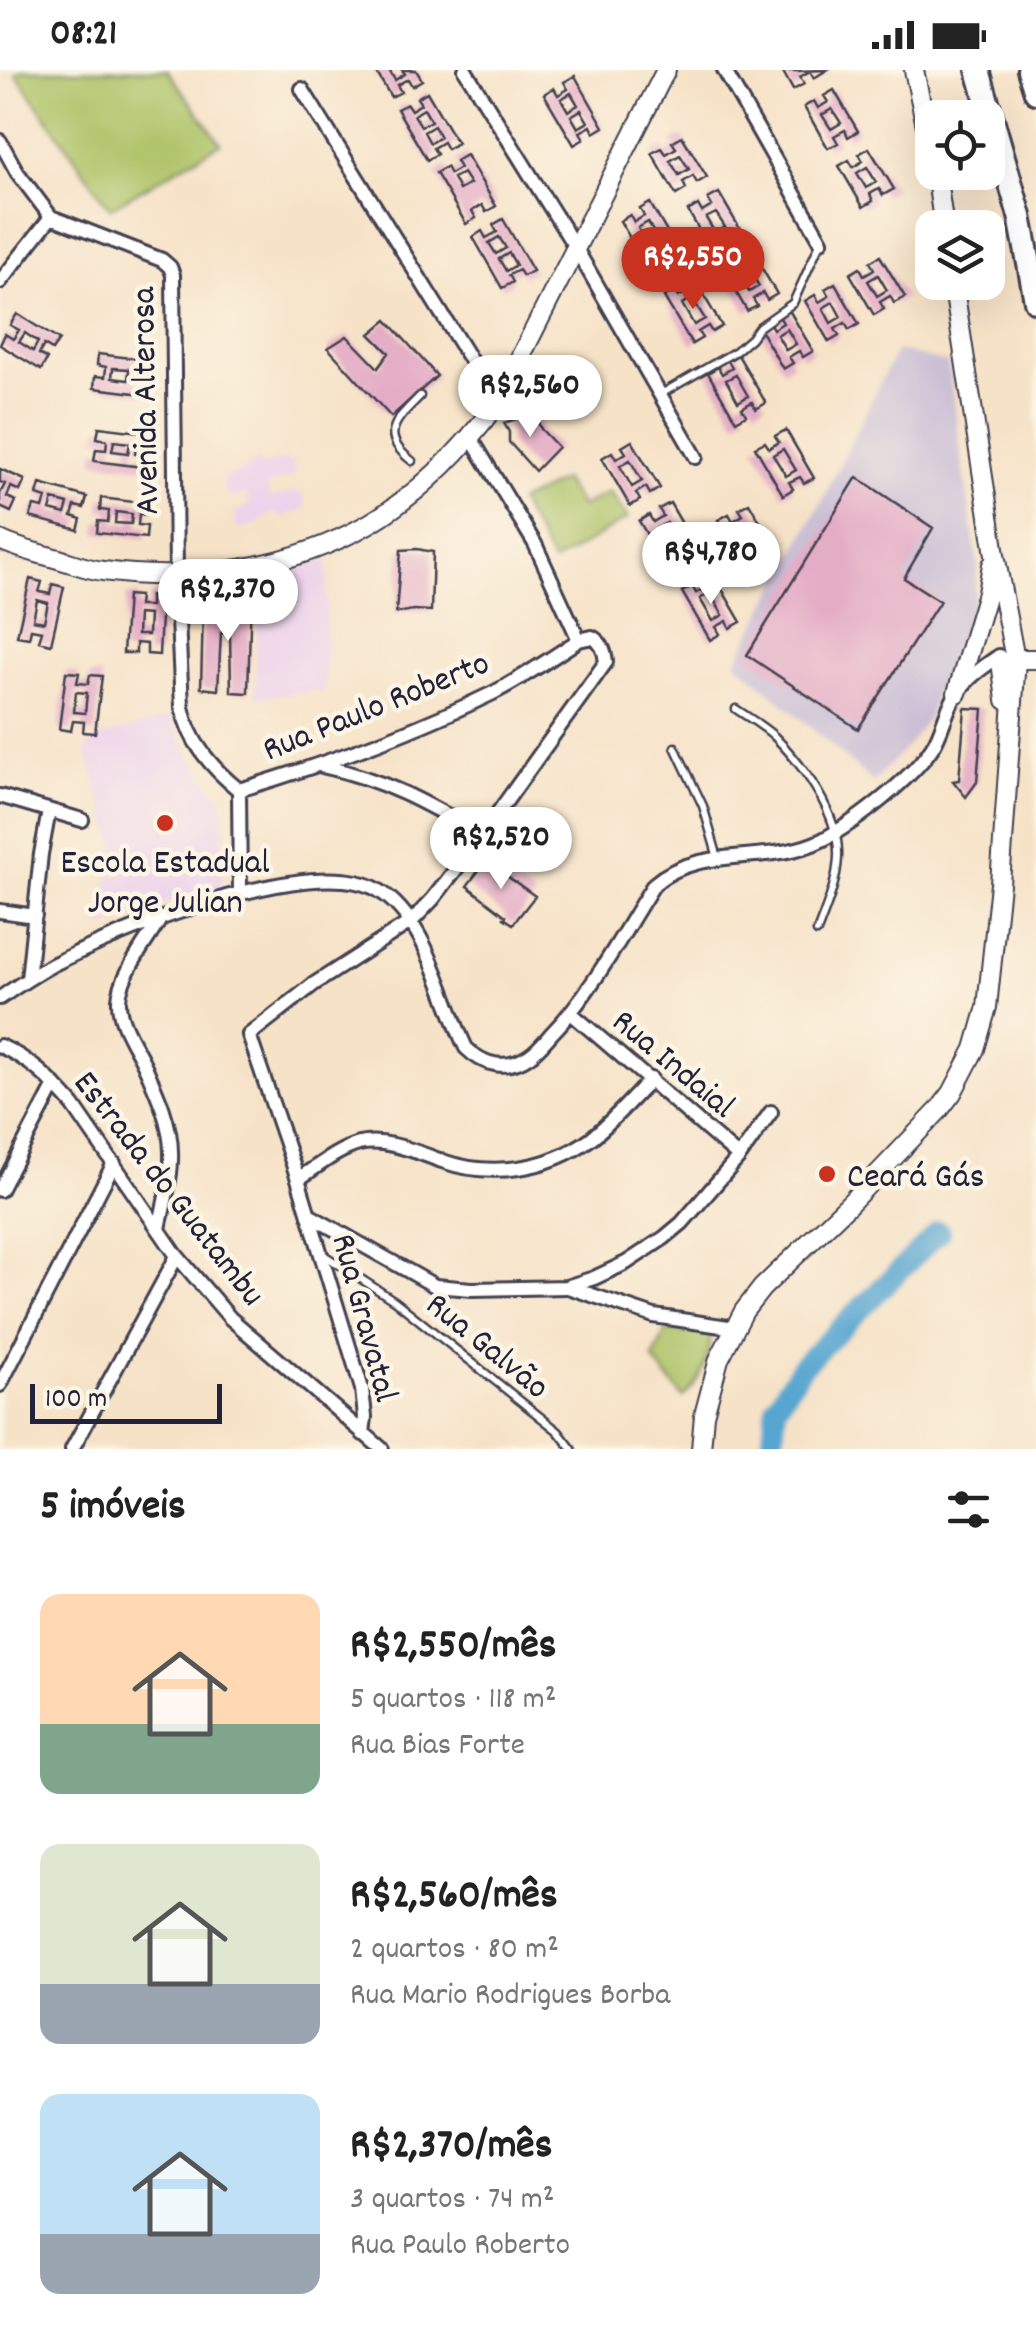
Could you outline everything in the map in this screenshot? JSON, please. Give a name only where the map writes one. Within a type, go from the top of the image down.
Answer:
[{"type":"highway","points":[[978,70],[1020,216],[1036,301]]},
{"type":"highway","points":[[1029,70],[1036,92]]},
{"type":"main road","points":[[0,540],[98,571],[194,575],[261,564],[327,544],[370,522],[414,490],[471,438],[497,403],[666,70]]},
{"type":"main road","points":[[914,70],[920,100]]},
{"type":"main road","points":[[700,1449],[710,1390],[720,1359],[744,1311],[762,1288],[921,1130],[952,1092],[975,1049],[987,1007],[1011,740],[1008,655],[956,300]]},
{"type":"main road","points":[[957,692],[988,594],[994,554]]},
{"type":"main road","points":[[1008,655],[1036,649]]},
{"type":"main road","points":[[1008,655],[1036,658]]},
{"type":"street","points":[[465,70],[575,248],[696,458]]},
{"type":"street","points":[[724,70],[821,241]]},
{"type":"street","points":[[302,89],[497,403]]},
{"type":"street","points":[[0,141],[51,218],[0,282]]},
{"type":"street","name":"Avenida Alterosa","points":[[51,218],[162,260],[173,275],[176,575]]},
{"type":"street","points":[[412,921],[482,835],[606,662],[606,652],[597,639],[579,640],[535,544],[471,438]]},
{"type":"street","name":"Rua Paulo Roberto","points":[[176,575],[186,724],[218,773],[239,790],[320,766],[494,692],[579,640]]},
{"type":"street","points":[[0,998],[52,965],[161,918],[286,884],[322,879],[356,882],[378,890],[412,921],[466,1048],[492,1065],[510,1064],[531,1055],[571,1014],[654,884],[668,872],[685,865],[794,849],[837,831],[862,814],[932,749],[957,692],[967,680],[1008,655]]},
{"type":"street","points":[[320,766],[385,784],[422,800],[482,835]]},
{"type":"street","points":[[239,790],[240,894]]},
{"type":"street","points":[[0,796],[82,820]]},
{"type":"street","points":[[28,979],[48,810]]},
{"type":"street","points":[[0,911],[36,916]]},
{"type":"street","points":[[160,1228],[172,1155],[170,1136],[118,1002],[134,962],[161,918]]},
{"type":"street","name":"Rua Gravatal","points":[[363,1434],[366,1417],[362,1389],[249,1035],[314,984],[412,921]]},
{"type":"street","name":"Rua Indaial","points":[[571,1014],[739,1156]]},
{"type":"street","name":"Estrada do Guatambu","points":[[0,1046],[19,1054],[56,1085],[114,1162],[176,1256],[230,1318],[382,1449]]},
{"type":"street","points":[[298,1179],[360,1144],[401,1147],[476,1169],[541,1164],[585,1142],[651,1080]]},
{"type":"street","points":[[0,1190],[56,1085]]},
{"type":"street","points":[[309,1215],[435,1286],[566,1287],[626,1262],[664,1238],[739,1156],[770,1112]]},
{"type":"street","points":[[0,1385],[114,1162]]},
{"type":"street","points":[[72,1449],[176,1256]]},
{"type":"street","points":[[566,1287],[654,1316],[735,1328]]},
{"type":"lane","points":[[660,395],[736,351],[758,327],[793,303],[821,241]]},
{"type":"lane","points":[[412,461],[399,450],[393,430],[395,422],[420,396]]},
{"type":"lane","points":[[736,709],[771,733],[794,758],[837,831],[835,881],[817,932]]},
{"type":"lane","points":[[676,746],[704,806],[719,860]]},
{"type":"lane","name":"Rua Galvão","points":[[319,1251],[395,1300],[558,1431],[572,1449]]},
{"type":"shaded area","points":[[896,350],[948,363],[978,566],[972,614],[937,688],[929,716],[912,741],[873,782],[736,662],[824,497]]},
{"type":"shaded area","points":[[286,459],[287,463],[292,461],[296,473],[266,485],[270,498],[297,491],[303,493],[306,506],[281,517],[277,513],[261,518],[262,522],[237,527],[235,511],[250,505],[246,493],[230,497],[225,493],[223,477],[247,469],[246,465],[259,460],[261,466]]},
{"type":"shaded area","points":[[328,559],[325,691],[255,697],[258,581]]},
{"type":"shaded area","name":"Escola Estadual Jorge Julian","points":[[170,717],[187,753],[223,801],[222,891],[182,902],[177,899],[99,929],[115,844],[86,751],[94,739]]},
{"type":"green space","points":[[23,70],[167,70],[221,143],[110,208],[16,74]]},
{"type":"green space","points":[[563,480],[581,507],[609,492],[628,518],[553,563],[519,502]]},
{"type":"green space","points":[[666,1331],[711,1333],[703,1368],[683,1397],[653,1359]]},
{"type":"building","points":[[375,70],[389,70],[395,80],[405,74],[402,70],[416,70],[422,80],[412,86],[408,79],[397,85],[401,92],[391,97]]},
{"type":"building","points":[[782,70],[827,70],[814,78],[810,71],[800,77],[804,84],[793,90]]},
{"type":"building","points":[[575,76],[604,127],[594,133],[591,126],[580,132],[584,139],[574,145],[544,94],[554,88],[558,95],[568,89],[564,82]],"holes":[[[571,93],[578,105],[568,111],[561,99]],[[581,110],[588,122],[578,128],[571,116]]]},
{"type":"building","points":[[834,90],[858,131],[848,137],[845,130],[834,136],[838,143],[828,148],[804,107],[814,101],[818,108],[828,102],[824,96]],"holes":[[[832,109],[841,123],[831,129],[822,115]]]},
{"type":"building","points":[[427,92],[457,143],[447,149],[443,142],[433,148],[437,154],[427,160],[397,109],[407,104],[411,110],[421,104],[417,98]],"holes":[[[424,109],[431,121],[421,126],[414,115]],[[434,126],[440,137],[430,143],[424,132]]]},
{"type":"building","points":[[682,136],[707,177],[697,183],[693,176],[683,182],[686,189],[676,195],[652,153],[662,148],[666,154],[676,148],[672,142]],"holes":[[[680,155],[689,169],[679,175],[670,161]]]},
{"type":"building","points":[[869,148],[894,189],[883,195],[879,189],[870,194],[873,201],[863,207],[839,166],[849,160],[853,167],[863,161],[859,154]],"holes":[[[867,167],[876,182],[866,188],[857,173]]]},
{"type":"building","points":[[466,155],[496,206],[486,212],[482,205],[472,211],[476,218],[466,224],[436,173],[446,167],[450,174],[460,168],[456,161]],"holes":[[[463,173],[470,184],[459,190],[453,178]]]},
{"type":"building","points":[[719,193],[743,234],[733,240],[729,234],[719,240],[723,246],[712,252],[688,211],[698,205],[702,212],[712,206],[708,199]],"holes":[[[716,213],[725,227],[715,233],[706,218]]]},
{"type":"building","points":[[650,203],[678,251],[668,257],[664,250],[654,256],[658,263],[648,269],[620,221],[630,215],[634,222],[644,216],[640,209]],"holes":[[[648,222],[660,244],[650,250],[638,228]]]},
{"type":"building","points":[[503,219],[533,271],[523,276],[519,270],[509,275],[513,282],[502,288],[473,237],[482,231],[486,238],[497,232],[493,225]],"holes":[[[499,237],[506,248],[496,254],[489,243]],[[509,253],[516,265],[506,271],[499,259]]]},
{"type":"building","points":[[753,253],[777,294],[767,300],[763,293],[753,299],[757,306],[747,311],[723,270],[733,264],[736,271],[747,265],[743,258]],"holes":[[[750,272],[759,286],[749,292],[740,278]]]},
{"type":"building","points":[[880,256],[905,297],[894,303],[890,296],[880,302],[884,309],[874,315],[850,274],[860,268],[864,275],[874,269],[870,262]],"holes":[[[878,275],[887,290],[877,296],[868,281]]]},
{"type":"building","points":[[694,279],[722,326],[712,332],[708,326],[698,332],[702,338],[692,344],[664,297],[674,291],[678,297],[688,291],[684,285]],"holes":[[[692,298],[705,319],[694,325],[682,304]]]},
{"type":"building","points":[[835,283],[859,324],[849,330],[845,323],[835,329],[839,336],[829,342],[805,301],[815,295],[819,302],[829,296],[825,289]],"holes":[[[833,302],[841,317],[831,323],[823,308]]]},
{"type":"building","points":[[789,310],[813,351],[803,357],[799,351],[789,357],[793,363],[783,369],[759,328],[769,322],[773,329],[783,323],[779,316]],"holes":[[[787,329],[796,344],[786,350],[777,335]]]},
{"type":"building","points":[[17,314],[59,340],[52,350],[44,345],[39,354],[47,359],[41,370],[0,345],[5,334],[13,339],[19,330],[10,325]],"holes":[[[25,333],[38,342],[33,351],[19,342]]]},
{"type":"building","points":[[387,320],[437,376],[391,417],[328,348],[347,336],[378,368],[389,353],[370,334]]},
{"type":"building","points":[[98,354],[147,360],[146,372],[136,370],[134,381],[144,382],[143,394],[94,388],[95,376],[105,377],[106,367],[97,365]],"holes":[[[113,368],[129,369],[128,380],[112,378]]]},
{"type":"building","points":[[738,355],[766,403],[756,409],[752,402],[742,408],[746,415],[736,421],[708,373],[718,367],[722,374],[732,368],[728,361]],"holes":[[[736,375],[748,396],[738,402],[726,380]]]},
{"type":"building","points":[[534,413],[541,429],[558,447],[535,471],[509,442],[504,423]]},
{"type":"building","points":[[99,427],[148,433],[146,445],[136,443],[135,454],[145,455],[143,467],[94,461],[96,449],[106,450],[107,440],[97,438]],"holes":[[[114,441],[130,443],[128,453],[112,451]]]},
{"type":"building","points":[[786,430],[814,478],[804,483],[800,477],[789,482],[793,489],[783,495],[755,447],[765,442],[769,448],[779,442],[775,436]],"holes":[[[783,449],[796,470],[786,476],[773,455]]]},
{"type":"building","points":[[632,441],[660,488],[650,494],[646,487],[636,493],[640,500],[630,506],[602,458],[612,452],[616,459],[626,453],[622,447]],"holes":[[[630,460],[642,481],[632,487],[620,466]]]},
{"type":"building","points":[[0,469],[25,480],[20,491],[11,487],[7,497],[16,501],[11,512],[0,507],[5,484],[0,482]]},
{"type":"building","points":[[857,477],[933,528],[904,578],[940,601],[858,729],[747,655]]},
{"type":"building","points":[[40,484],[87,497],[84,508],[75,506],[72,516],[81,519],[78,530],[30,517],[34,506],[43,508],[46,498],[37,495]],"holes":[[[53,500],[68,504],[65,514],[50,510]]]},
{"type":"building","points":[[101,498],[150,504],[149,515],[139,514],[138,525],[147,526],[146,538],[97,533],[98,521],[108,522],[109,511],[100,510]],"holes":[[[116,512],[132,514],[131,524],[115,523]]]},
{"type":"building","points":[[670,503],[698,551],[688,557],[684,550],[673,556],[677,563],[667,569],[639,521],[649,515],[653,522],[663,516],[659,509]],"holes":[[[667,523],[680,544],[670,550],[657,528]]]},
{"type":"building","points":[[749,503],[777,550],[767,556],[763,550],[753,555],[757,562],[747,568],[718,520],[729,514],[733,521],[743,515],[739,509]],"holes":[[[747,522],[759,543],[749,549],[736,528]]]},
{"type":"building","points":[[401,550],[433,552],[431,611],[396,613]]},
{"type":"building","points":[[713,574],[741,622],[730,628],[727,621],[716,627],[720,634],[710,640],[682,592],[692,586],[696,593],[706,587],[703,580]],"holes":[[[710,593],[723,615],[713,621],[700,599]]]},
{"type":"building","points":[[30,579],[42,582],[39,592],[50,594],[52,584],[64,587],[51,644],[39,641],[42,631],[31,629],[29,638],[17,636]],"holes":[[[37,600],[48,603],[44,622],[33,620]]]},
{"type":"building","points":[[232,592],[251,593],[248,693],[231,692],[230,633],[221,633],[218,690],[201,688],[203,610],[232,613]]},
{"type":"building","points":[[127,595],[139,596],[138,606],[150,606],[150,596],[162,597],[159,655],[147,654],[147,644],[136,643],[136,653],[123,653]],"holes":[[[138,614],[149,615],[148,635],[137,635]]]},
{"type":"building","points":[[66,672],[79,673],[77,683],[88,684],[90,675],[102,676],[95,733],[83,732],[84,722],[73,721],[71,731],[59,729]],"holes":[[[76,692],[87,693],[85,713],[74,712]]]},
{"type":"building","points":[[965,708],[983,709],[977,782],[966,797],[953,781],[959,780]]},
{"type":"building","points":[[486,861],[535,896],[513,924],[467,886]]},
{"type":"waterway","points":[[772,1449],[776,1406],[801,1367],[939,1232]]},
{"type":"place","name":"Escola Estadual Jorge Julian","points":[[165,823]]},
{"type":"place","name":"Ceará Gás","points":[[827,1174]]}]
